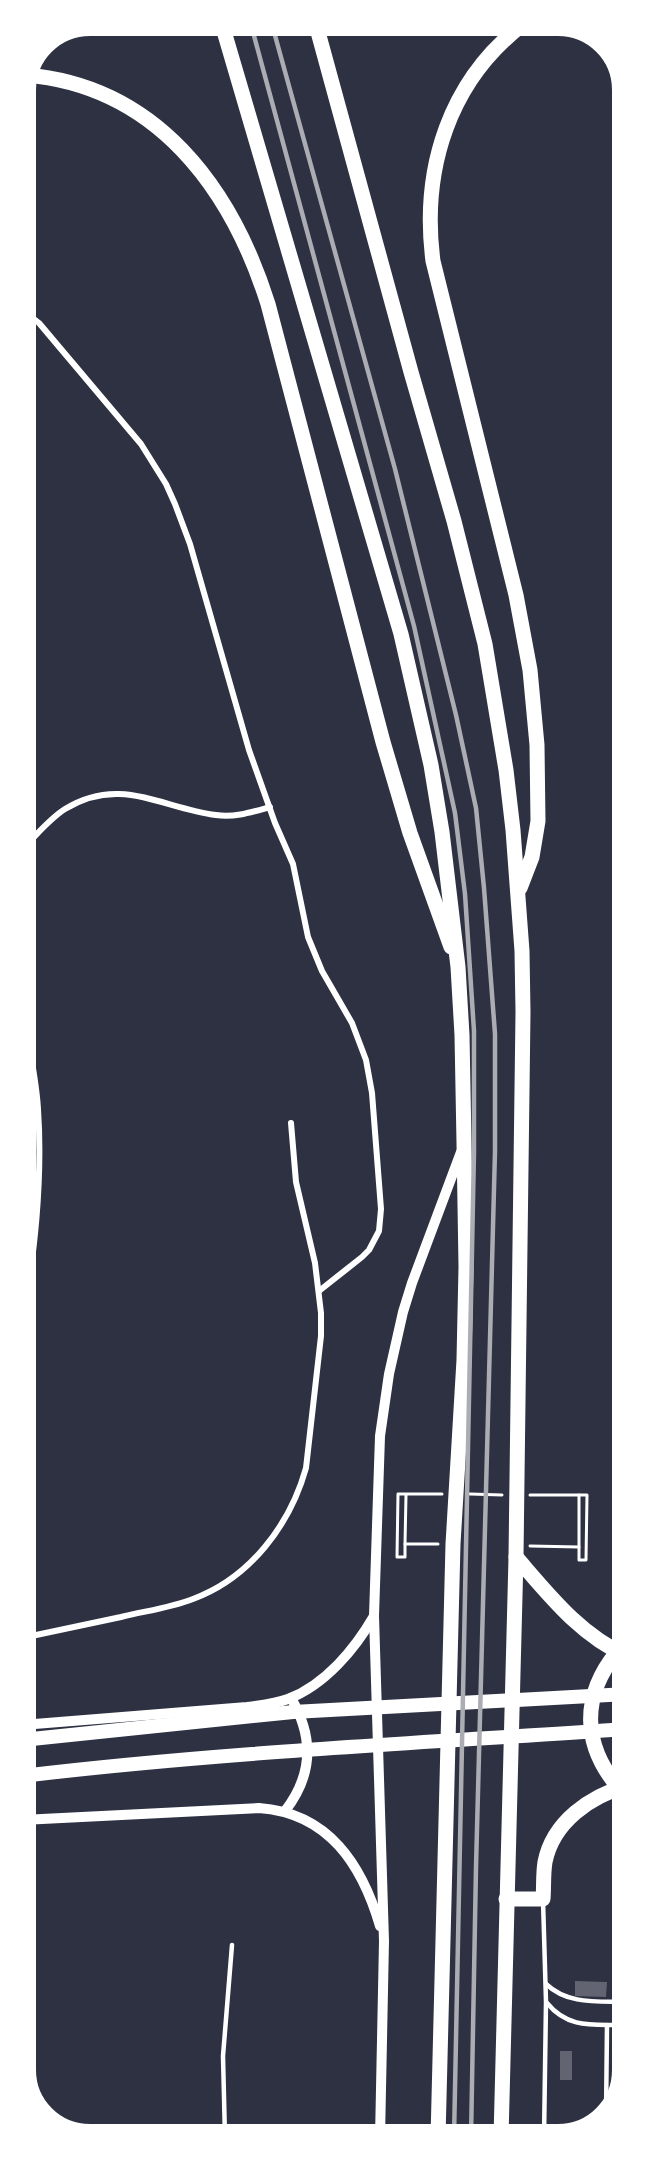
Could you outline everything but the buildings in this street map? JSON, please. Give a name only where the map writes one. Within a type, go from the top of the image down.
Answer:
[{"type":"highway","points":[[224,32],[401,634],[439,809],[458,967],[465,1143],[466,1267],[464,1360],[453,1544],[438,2128]]},
{"type":"highway","points":[[318,32],[470,582],[484,644],[506,770],[518,891],[523,1012],[516,1552],[501,2128]]},
{"type":"highway","points":[[514,32],[488,57],[453,112],[438,153],[429,218],[433,261],[516,596],[530,670],[537,745],[538,821],[532,857],[518,891]]},
{"type":"highway","points":[[34,76],[62,80],[103,93],[123,103],[158,127],[175,141],[205,177],[242,237],[268,304],[396,788],[425,878],[458,967]]},
{"type":"highway","points":[[516,1552],[578,1624],[616,1650]]},
{"type":"highway","points":[[616,1660],[600,1677],[594,1691],[590,1720],[595,1750],[605,1771],[616,1781]]},
{"type":"highway","points":[[506,1899],[543,1899],[546,1859],[562,1827],[581,1808],[616,1790]]},
{"type":"main road","points":[[32,1739],[293,1712],[616,1695]]},
{"type":"main road","points":[[32,1775],[86,1768],[295,1751],[616,1730]]},
{"type":"street","points":[[32,318],[127,425],[166,484],[183,524],[249,750],[293,864],[308,937],[322,971],[352,1023],[366,1060],[372,1093],[381,1209],[379,1231],[369,1250],[319,1291]]},
{"type":"street","points":[[32,840],[64,810],[89,798],[104,794],[135,794],[218,816],[246,814],[270,807]]},
{"type":"street","points":[[32,1061],[40,1140],[32,1258]]},
{"type":"street","points":[[32,1636],[195,1599],[233,1577],[278,1531],[301,1486],[310,1449],[321,1336],[319,1291],[315,1263],[296,1182],[291,1123]]},
{"type":"street","points":[[380,2128],[384,1941],[374,1616],[377,1468],[389,1374],[412,1283],[465,1143]]},
{"type":"street","points":[[32,1724],[247,1707],[291,1698],[338,1664],[352,1650],[374,1616]]},
{"type":"street","points":[[285,1811],[300,1788],[307,1762],[303,1722],[291,1698]]},
{"type":"street","points":[[32,1819],[259,1808],[285,1811],[326,1834],[349,1858],[367,1886],[384,1941]]},
{"type":"lane","points":[[543,1899],[546,1984],[544,2128]]},
{"type":"lane","points":[[225,2128],[224,2056],[232,1945]]},
{"type":"lane","points":[[546,1984],[557,1994],[570,1999],[616,2001]]},
{"type":"lane","points":[[546,2002],[567,2021],[616,2025]]},
{"type":"lane","points":[[606,2102],[607,2025]]},
{"type":"path","points":[[406,1494],[405,1557],[398,1557],[398,1494],[406,1494],[452,1494]]},
{"type":"path","points":[[464,1494],[510,1495]]},
{"type":"path","points":[[521,1495],[579,1495],[587,1495],[586,1560],[579,1560],[579,1495]]},
{"type":"path","points":[[405,1544],[453,1544]]},
{"type":"path","points":[[516,1552],[579,1547]]},
{"type":"railway","points":[[253,32],[414,626],[455,813],[465,894],[474,1031],[474,1152],[454,2128]]},
{"type":"railway","points":[[274,32],[395,469],[456,715],[476,808],[484,888],[495,1034],[495,1151],[471,2128]]}]
